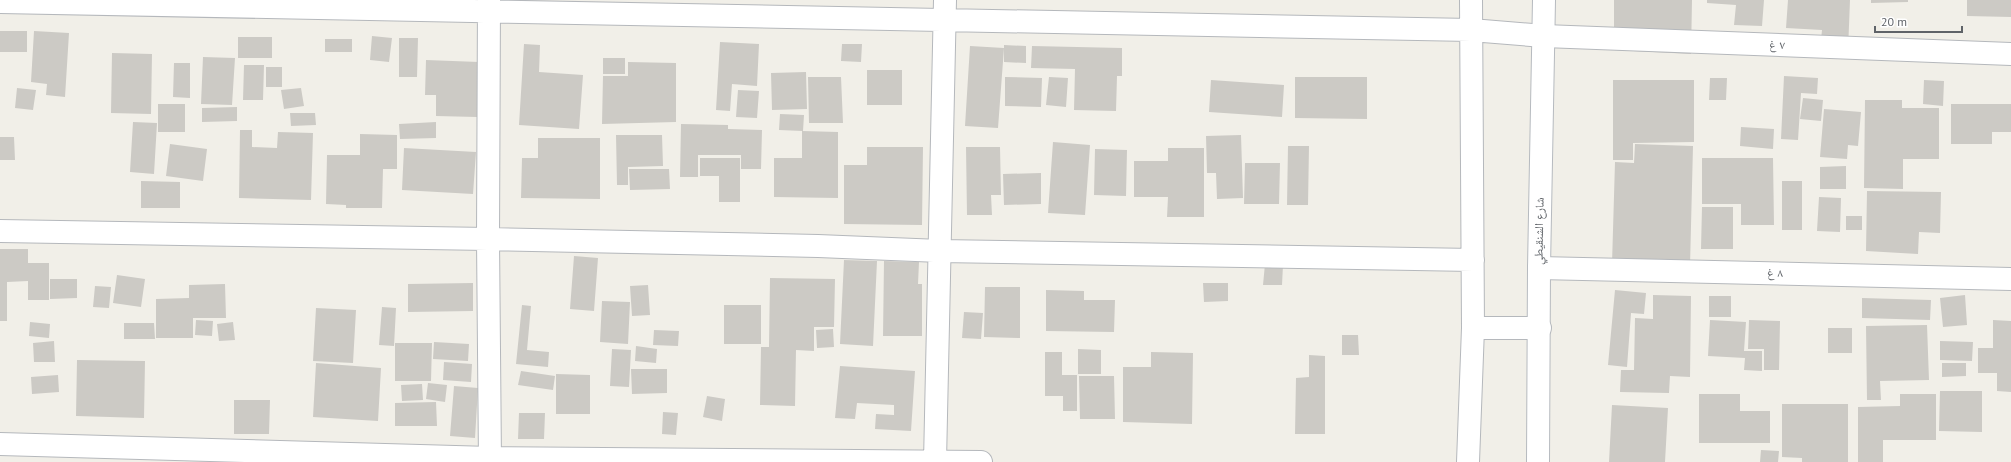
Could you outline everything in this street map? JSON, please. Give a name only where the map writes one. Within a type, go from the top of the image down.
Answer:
[{"type":"street","points":[[1468,462],[1473,328],[1471,0]]},
{"type":"street","name":"شارع الشنقيطي","points":[[1538,462],[1540,328],[1539,268],[1544,0]]},
{"type":"street","name":"٧ غ","points":[[0,2],[945,10],[1471,30],[1544,36],[2011,54]]},
{"type":"street","points":[[489,6],[488,239],[490,460]]},
{"type":"street","points":[[935,462],[945,10]]},
{"type":"street","points":[[0,231],[488,239],[818,246],[940,251],[1473,260]]},
{"type":"street","name":"٨ غ","points":[[1539,268],[2011,278]]},
{"type":"street","points":[[1473,328],[1540,328]]},
{"type":"street","points":[[0,444],[490,460],[981,462]]},
{"type":"building","points":[[1614,0],[1692,0],[1691,54],[1614,50]]},
{"type":"building","points":[[1707,0],[1764,0],[1762,26],[1734,25],[1736,5],[1707,3]]},
{"type":"building","points":[[1788,0],[1850,0],[1848,51],[1820,50],[1822,30],[1786,28]]},
{"type":"building","points":[[1871,0],[1908,0],[1908,2],[1871,3]]},
{"type":"building","points":[[1967,0],[2011,0],[2011,17],[1967,16]]},
{"type":"building","points":[[0,31],[27,31],[27,52],[0,52]]},
{"type":"building","points":[[34,31],[69,33],[65,97],[46,95],[47,84],[31,82]]},
{"type":"building","points":[[372,36],[392,38],[389,62],[370,60]]},
{"type":"building","points":[[238,37],[272,37],[272,58],[238,58]]},
{"type":"building","points":[[399,38],[418,38],[417,77],[399,77]]},
{"type":"building","points":[[325,39],[352,39],[352,52],[325,52]]},
{"type":"building","points":[[720,42],[759,44],[757,86],[732,84],[730,111],[716,110]]},
{"type":"building","points":[[524,44],[540,45],[539,72],[583,75],[579,129],[519,125]]},
{"type":"building","points":[[842,44],[862,44],[861,62],[841,61]]},
{"type":"building","points":[[1004,45],[1026,46],[1026,63],[1004,62]]},
{"type":"building","points":[[970,46],[1004,48],[998,128],[965,126]]},
{"type":"building","points":[[1032,46],[1122,48],[1122,76],[1117,76],[1116,111],[1074,110],[1075,69],[1031,68]]},
{"type":"building","points":[[112,53],[152,54],[151,114],[111,113]]},
{"type":"building","points":[[203,57],[235,58],[232,105],[201,104]]},
{"type":"building","points":[[603,58],[625,58],[625,74],[603,74]]},
{"type":"building","points":[[426,60],[479,62],[477,117],[436,116],[436,95],[425,95]]},
{"type":"building","points":[[628,62],[676,63],[676,122],[602,124],[603,76],[628,76]]},
{"type":"building","points":[[174,63],[190,63],[190,98],[173,97]]},
{"type":"building","points":[[244,65],[264,65],[263,100],[243,100]]},
{"type":"building","points":[[266,67],[282,67],[282,87],[266,87]]},
{"type":"building","points":[[867,70],[902,70],[902,105],[867,105]]},
{"type":"building","points":[[806,72],[807,109],[772,110],[771,73]]},
{"type":"building","points":[[1784,76],[1818,78],[1817,94],[1801,93],[1798,140],[1781,139]]},
{"type":"building","points":[[808,77],[841,77],[843,123],[809,123]]},
{"type":"building","points":[[1005,77],[1042,78],[1041,107],[1005,106]]},
{"type":"building","points":[[1049,77],[1068,78],[1066,107],[1046,105]]},
{"type":"building","points":[[1295,77],[1367,77],[1367,119],[1295,118]]},
{"type":"building","points":[[1710,78],[1727,78],[1726,100],[1709,100]]},
{"type":"building","points":[[1211,80],[1284,85],[1282,117],[1209,112]]},
{"type":"building","points":[[1613,80],[1694,80],[1694,142],[1633,143],[1633,160],[1613,160]]},
{"type":"building","points":[[1924,80],[1944,81],[1943,106],[1923,104]]},
{"type":"building","points":[[17,88],[36,90],[33,110],[15,108]]},
{"type":"building","points":[[301,88],[304,106],[284,109],[281,90]]},
{"type":"building","points":[[738,90],[759,91],[757,118],[736,117]]},
{"type":"building","points":[[1803,98],[1823,100],[1821,121],[1800,119]]},
{"type":"building","points":[[1865,100],[1902,100],[1902,108],[1939,108],[1939,159],[1903,159],[1903,189],[1864,188]]},
{"type":"building","points":[[158,104],[185,104],[185,132],[158,132]]},
{"type":"building","points":[[1951,104],[2011,104],[2011,132],[1992,132],[1992,144],[1951,144]]},
{"type":"building","points":[[237,107],[237,121],[202,122],[202,108]]},
{"type":"building","points":[[1824,109],[1861,112],[1858,146],[1848,145],[1847,159],[1820,157]]},
{"type":"building","points":[[290,113],[315,113],[316,125],[291,126]]},
{"type":"building","points":[[780,114],[804,115],[803,131],[779,130]]},
{"type":"building","points":[[133,122],[157,123],[154,174],[130,172]]},
{"type":"building","points":[[436,122],[436,138],[400,139],[399,124]]},
{"type":"building","points":[[681,124],[728,125],[728,129],[762,130],[761,169],[741,169],[741,155],[698,155],[698,177],[680,177]]},
{"type":"building","points":[[1741,127],[1774,129],[1773,149],[1740,146]]},
{"type":"building","points":[[240,130],[252,130],[252,147],[277,148],[278,132],[313,133],[311,200],[239,198]]},
{"type":"building","points":[[802,131],[838,132],[838,198],[774,197],[774,158],[802,158]]},
{"type":"building","points":[[360,134],[397,135],[397,169],[383,169],[382,208],[346,208],[346,205],[326,204],[327,155],[360,155]]},
{"type":"building","points":[[616,135],[662,135],[663,166],[628,167],[628,185],[617,185]]},
{"type":"building","points":[[1241,135],[1243,198],[1217,199],[1216,173],[1207,173],[1206,136]]},
{"type":"building","points":[[0,137],[14,137],[15,160],[0,160]]},
{"type":"building","points":[[538,138],[600,138],[600,199],[521,198],[522,158],[538,158]]},
{"type":"building","points":[[1053,142],[1090,145],[1085,215],[1048,213]]},
{"type":"building","points":[[170,144],[207,149],[203,181],[166,176]]},
{"type":"building","points":[[1635,144],[1693,146],[1690,266],[1612,264],[1615,162],[1634,163]]},
{"type":"building","points":[[1288,146],[1309,146],[1308,205],[1287,205]]},
{"type":"building","points":[[867,147],[923,147],[922,225],[844,224],[844,165],[867,165]]},
{"type":"building","points":[[966,147],[1000,147],[1001,195],[991,195],[992,215],[967,215]]},
{"type":"building","points":[[404,148],[476,152],[473,194],[402,190]]},
{"type":"building","points":[[1168,148],[1204,148],[1204,217],[1167,217],[1168,197],[1134,197],[1134,161],[1168,161]]},
{"type":"building","points":[[1095,149],[1127,150],[1126,196],[1094,195]]},
{"type":"building","points":[[700,158],[740,158],[740,202],[719,202],[719,176],[700,176]]},
{"type":"building","points":[[1702,158],[1773,158],[1774,225],[1741,225],[1741,204],[1702,204]]},
{"type":"building","points":[[1245,163],[1280,163],[1279,204],[1244,204]]},
{"type":"building","points":[[1846,166],[1846,189],[1820,189],[1820,167]]},
{"type":"building","points":[[629,169],[669,169],[670,189],[630,190]]},
{"type":"building","points":[[1041,173],[1041,204],[1004,205],[1003,174]]},
{"type":"building","points":[[141,181],[180,182],[180,208],[141,208]]},
{"type":"building","points":[[1782,181],[1802,181],[1802,230],[1782,230]]},
{"type":"building","points":[[1867,191],[1941,192],[1940,233],[1919,232],[1918,254],[1866,251]]},
{"type":"building","points":[[1819,197],[1841,198],[1840,232],[1817,231]]},
{"type":"building","points":[[1702,207],[1733,207],[1733,249],[1701,249]]},
{"type":"building","points":[[1846,216],[1862,216],[1862,230],[1846,230]]},
{"type":"building","points":[[0,249],[28,249],[28,263],[49,263],[49,300],[28,300],[28,281],[7,282],[7,321],[0,321]]},
{"type":"building","points":[[574,256],[598,258],[594,311],[570,309]]},
{"type":"building","points":[[844,260],[877,261],[873,346],[840,344]]},
{"type":"building","points":[[884,261],[919,262],[918,284],[922,284],[922,336],[883,336]]},
{"type":"building","points":[[1265,264],[1283,265],[1282,285],[1263,285]]},
{"type":"building","points":[[117,275],[145,279],[141,307],[113,303]]},
{"type":"building","points":[[770,278],[835,279],[834,327],[814,327],[814,351],[796,350],[795,406],[760,405],[761,347],[769,347]]},
{"type":"building","points":[[50,279],[77,279],[77,298],[50,299]]},
{"type":"building","points":[[473,283],[473,311],[408,312],[408,284]]},
{"type":"building","points":[[1203,283],[1228,283],[1228,301],[1204,302]]},
{"type":"building","points":[[225,284],[226,318],[193,318],[193,338],[156,338],[156,299],[189,298],[189,285]]},
{"type":"building","points":[[648,285],[650,315],[632,316],[630,286]]},
{"type":"building","points":[[95,286],[111,287],[109,308],[93,307]]},
{"type":"building","points":[[985,287],[1020,287],[1020,338],[984,337]]},
{"type":"building","points":[[1046,290],[1084,291],[1084,300],[1115,300],[1114,332],[1046,331]]},
{"type":"building","points":[[1615,290],[1646,293],[1644,314],[1631,313],[1627,367],[1608,365]]},
{"type":"building","points":[[1653,295],[1691,296],[1690,377],[1670,376],[1669,393],[1620,392],[1621,370],[1634,370],[1635,318],[1653,319]]},
{"type":"building","points":[[1965,295],[1967,325],[1943,327],[1940,298]]},
{"type":"building","points":[[1709,296],[1731,296],[1731,317],[1709,317]]},
{"type":"building","points":[[1862,298],[1931,300],[1930,320],[1862,318]]},
{"type":"building","points":[[602,301],[630,302],[628,344],[600,342]]},
{"type":"building","points":[[522,305],[531,306],[527,350],[549,352],[548,367],[516,364]]},
{"type":"building","points":[[724,305],[761,305],[761,344],[724,344]]},
{"type":"building","points":[[382,307],[396,308],[394,346],[379,345]]},
{"type":"building","points":[[316,308],[356,310],[353,363],[313,361]]},
{"type":"building","points":[[964,312],[983,313],[981,339],[962,338]]},
{"type":"building","points":[[196,320],[213,321],[212,336],[195,335]]},
{"type":"building","points":[[1710,320],[1746,322],[1744,351],[1762,351],[1762,371],[1744,370],[1745,358],[1708,356]]},
{"type":"building","points":[[1749,320],[1780,321],[1779,370],[1764,370],[1764,349],[1748,349]]},
{"type":"building","points":[[1993,320],[2011,321],[2011,392],[1997,391],[1997,373],[1978,373],[1978,348],[1993,348]]},
{"type":"building","points":[[30,322],[50,324],[49,338],[29,336]]},
{"type":"building","points":[[233,322],[235,340],[219,341],[217,324]]},
{"type":"building","points":[[124,323],[154,323],[155,339],[124,339]]},
{"type":"building","points":[[1927,325],[1929,380],[1880,381],[1881,400],[1867,400],[1866,326]]},
{"type":"building","points":[[1828,328],[1852,328],[1852,353],[1828,353]]},
{"type":"building","points":[[833,329],[834,347],[817,348],[816,330]]},
{"type":"building","points":[[654,330],[679,331],[678,346],[653,345]]},
{"type":"building","points":[[1342,335],[1358,335],[1359,355],[1342,355]]},
{"type":"building","points":[[54,341],[55,362],[34,362],[33,343]]},
{"type":"building","points":[[1940,341],[1973,342],[1972,361],[1940,360]]},
{"type":"building","points":[[434,342],[469,344],[468,361],[433,359]]},
{"type":"building","points":[[395,343],[432,343],[431,381],[395,381]]},
{"type":"building","points":[[636,346],[657,349],[656,363],[635,361]]},
{"type":"building","points":[[612,349],[631,350],[629,387],[610,386]]},
{"type":"building","points":[[1078,349],[1101,350],[1101,374],[1078,374]]},
{"type":"building","points":[[1045,352],[1062,352],[1062,375],[1077,375],[1077,411],[1063,411],[1063,396],[1045,396]]},
{"type":"building","points":[[1151,352],[1193,353],[1192,424],[1123,422],[1123,367],[1151,367]]},
{"type":"building","points":[[1309,355],[1325,356],[1325,434],[1295,434],[1296,378],[1309,377]]},
{"type":"building","points":[[77,360],[145,361],[144,418],[76,416]]},
{"type":"building","points":[[444,362],[472,364],[471,382],[443,380]]},
{"type":"building","points":[[316,363],[381,368],[378,421],[313,417]]},
{"type":"building","points":[[1942,363],[1966,363],[1966,376],[1942,377]]},
{"type":"building","points":[[840,366],[915,371],[911,431],[875,429],[876,414],[894,415],[894,405],[857,403],[855,419],[835,418]]},
{"type":"building","points":[[631,369],[667,369],[667,393],[632,394]]},
{"type":"building","points":[[521,371],[555,376],[553,390],[518,385]]},
{"type":"building","points":[[556,374],[590,375],[590,414],[556,414]]},
{"type":"building","points":[[58,375],[59,392],[32,394],[31,377]]},
{"type":"building","points":[[1079,376],[1114,376],[1115,419],[1080,419]]},
{"type":"building","points":[[428,383],[447,385],[445,402],[426,399]]},
{"type":"building","points":[[422,384],[423,400],[402,401],[401,385]]},
{"type":"building","points":[[454,386],[478,388],[475,438],[450,436]]},
{"type":"building","points":[[1940,391],[1982,391],[1982,432],[1939,431]]},
{"type":"building","points":[[1699,394],[1740,394],[1740,411],[1770,411],[1770,443],[1699,443]]},
{"type":"building","points":[[1900,394],[1936,394],[1936,440],[1883,440],[1883,462],[1858,462],[1858,407],[1900,406]]},
{"type":"building","points":[[707,396],[725,399],[722,421],[703,417]]},
{"type":"building","points":[[234,400],[270,400],[269,434],[234,434]]},
{"type":"building","points":[[436,402],[437,426],[395,426],[395,403]]},
{"type":"building","points":[[1782,404],[1848,404],[1848,462],[1802,462],[1802,458],[1782,457]]},
{"type":"building","points":[[1612,405],[1668,408],[1665,462],[1609,462]]},
{"type":"building","points":[[663,412],[678,413],[676,435],[662,434]]},
{"type":"building","points":[[519,413],[545,413],[544,439],[518,439]]},
{"type":"building","points":[[1761,450],[1779,451],[1778,462],[1760,462]]}]
